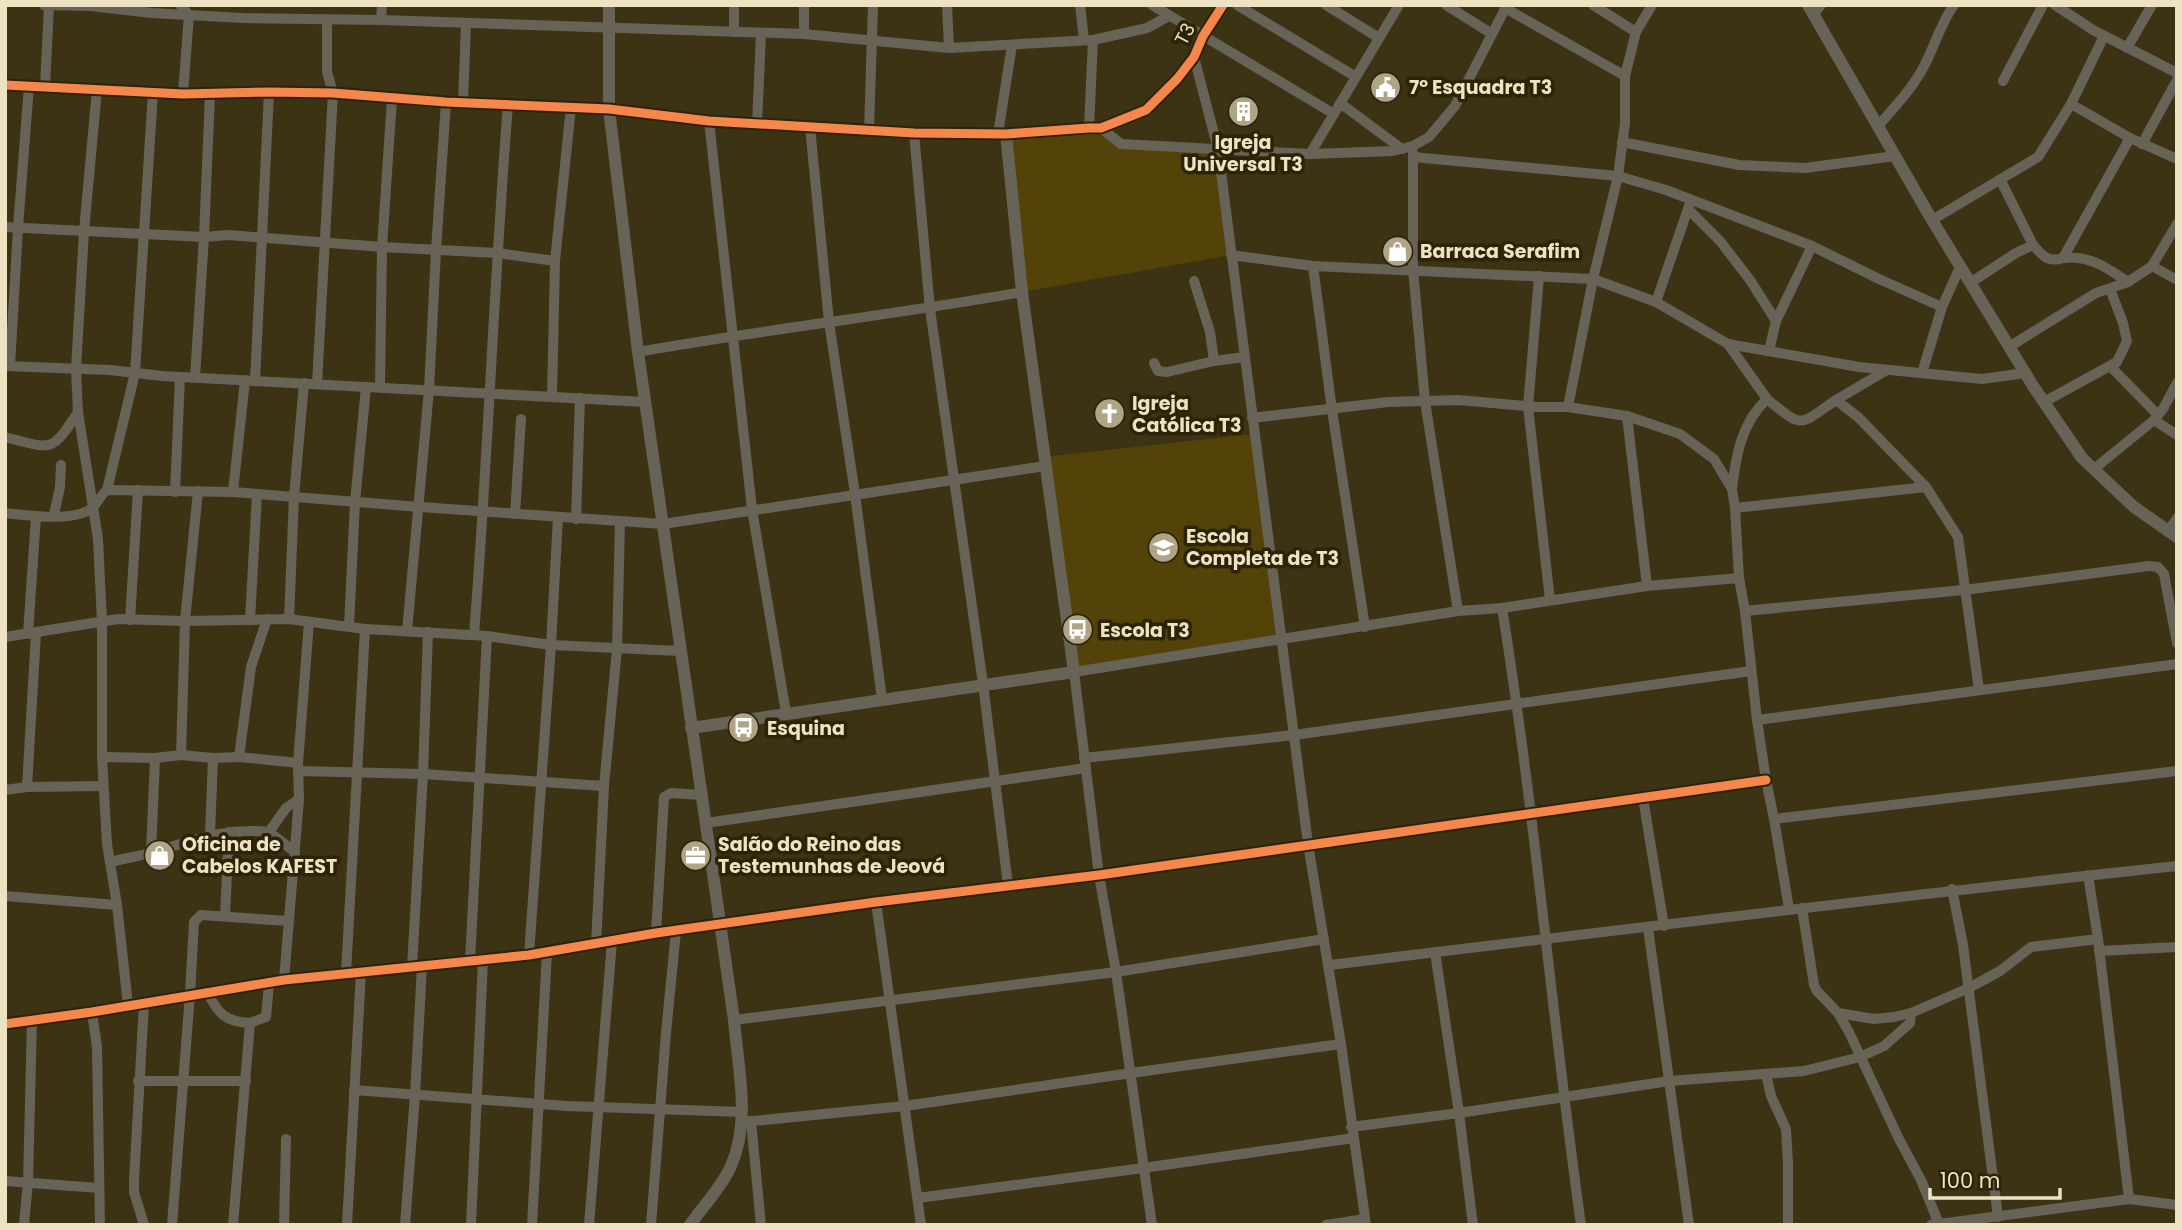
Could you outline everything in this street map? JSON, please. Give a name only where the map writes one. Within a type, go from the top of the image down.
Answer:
[{"type":"street","points":[[45,87],[47,5],[142,8],[189,15],[243,18],[804,34],[949,48],[1088,40],[1147,28],[1170,16]]},
{"type":"street","points":[[180,5],[189,15],[183,94]]},
{"type":"street","points":[[243,18],[244,5]]},
{"type":"street","points":[[381,20],[382,5]]},
{"type":"street","points":[[609,5],[609,109],[638,352],[761,1225]]},
{"type":"street","points":[[734,5],[734,32]]},
{"type":"street","points":[[804,5],[804,34]]},
{"type":"street","points":[[869,130],[873,5]]},
{"type":"street","points":[[947,5],[949,48]]},
{"type":"street","points":[[1080,5],[1088,40],[1095,128],[1121,145],[1310,154],[1409,151],[1618,176],[1812,246],[1942,307]]},
{"type":"street","points":[[1152,5],[1334,114]]},
{"type":"street","name":"T3","points":[[1002,134],[1095,128],[1146,110],[1177,79],[1194,57],[1203,36],[1223,5]]},
{"type":"street","points":[[1237,5],[1356,77]]},
{"type":"street","points":[[1325,5],[1379,38]]},
{"type":"street","points":[[1310,154],[1399,5]]},
{"type":"street","points":[[1446,5],[1492,33]]},
{"type":"street","points":[[1593,5],[1636,32]]},
{"type":"street","points":[[1568,407],[1592,279],[1618,176],[1625,76],[1636,32],[1652,5]]},
{"type":"street","points":[[1878,126],[1922,71],[1945,17],[1954,5]]},
{"type":"street","points":[[2003,81],[2043,5]]},
{"type":"street","points":[[2055,5],[2104,36],[2177,73]]},
{"type":"street","points":[[2127,48],[2152,5]]},
{"type":"street","points":[[1409,151],[1429,137],[1455,106],[1506,6],[1625,76]]},
{"type":"street","points":[[1815,8],[1932,220],[2008,347],[2082,458],[2134,507],[2173,534],[2177,518]]},
{"type":"street","points":[[317,384],[333,93],[327,72],[327,19]]},
{"type":"street","points":[[463,103],[466,24]]},
{"type":"street","points":[[757,124],[761,34]]},
{"type":"street","points":[[1932,220],[2038,158],[2071,104],[2104,36]]},
{"type":"street","points":[[1012,46],[1002,134],[1099,875],[1116,972],[1152,1225]]},
{"type":"street","points":[[1194,57],[1218,149],[1308,844],[1341,1044],[1365,1222],[1326,1225]]},
{"type":"street","points":[[2142,144],[2177,80]]},
{"type":"street","points":[[5,85],[183,94],[333,93],[392,99],[609,109],[757,124],[914,133],[1002,134]]},
{"type":"street","points":[[29,86],[7,366],[645,402]]},
{"type":"street","points":[[97,90],[84,232],[76,369],[78,412],[98,539],[102,622],[103,786],[107,844],[128,1005]]},
{"type":"street","points":[[5,513],[54,516],[83,513],[93,507],[107,490],[135,373],[153,92]]},
{"type":"street","points":[[233,492],[250,380],[262,237],[269,92]]},
{"type":"street","points":[[195,377],[210,94]]},
{"type":"street","points":[[380,387],[382,247],[392,99]]},
{"type":"street","points":[[407,631],[429,390],[446,102]]},
{"type":"street","points":[[1340,103],[1409,151]]},
{"type":"street","points":[[474,635],[484,512],[497,253],[508,104]]},
{"type":"street","points":[[2071,104],[2130,138],[2177,159]]},
{"type":"street","points":[[552,397],[555,261],[571,107]]},
{"type":"street","points":[[709,121],[751,509],[786,713]]},
{"type":"street","points":[[810,127],[829,321],[882,699]]},
{"type":"street","points":[[914,133],[930,309],[984,684],[1008,885]]},
{"type":"street","points":[[2063,258],[2130,138]]},
{"type":"street","points":[[1622,142],[1739,165],[1805,168],[1895,156]]},
{"type":"street","points":[[1409,151],[1413,269],[1425,401],[1458,611]]},
{"type":"street","points":[[2001,181],[2033,245],[2049,260],[2077,256],[2097,262],[2128,282]]},
{"type":"street","points":[[1656,302],[1690,204]]},
{"type":"street","points":[[1690,204],[1751,280],[1776,321]]},
{"type":"street","points":[[2008,347],[2096,293],[2128,282],[2152,266],[2177,224]]},
{"type":"street","points":[[5,227],[204,237],[228,234],[323,243],[497,253],[555,261]]},
{"type":"street","points":[[1970,284],[2016,253],[2033,245]]},
{"type":"street","points":[[1769,351],[1776,321],[1812,246]]},
{"type":"street","points":[[1231,255],[1313,266],[1592,279],[1656,302],[1728,344],[1888,370],[1982,379],[2025,373]]},
{"type":"street","points":[[1313,266],[1365,627]]},
{"type":"street","points":[[2152,266],[2177,280]]},
{"type":"street","points":[[1922,373],[1942,307],[1960,267]]},
{"type":"street","points":[[1539,276],[1528,407],[1550,600]]},
{"type":"street","points":[[1194,281],[1210,332],[1214,361]]},
{"type":"street","points":[[2044,402],[2117,362],[2126,341],[2123,323],[2110,289]]},
{"type":"street","points":[[638,352],[732,335],[930,309],[1022,292]]},
{"type":"street","points":[[1728,344],[1767,399],[1792,419],[1802,422],[1888,370]]},
{"type":"street","points":[[1154,363],[1158,371],[1167,372],[1244,357]]},
{"type":"street","points":[[2110,366],[2155,417],[2177,435]]},
{"type":"street","points":[[175,492],[180,377]]},
{"type":"street","points":[[289,619],[294,498],[304,383]]},
{"type":"street","points":[[2094,469],[2163,409],[2177,383]]},
{"type":"street","points":[[349,626],[355,502],[366,387]]},
{"type":"street","points":[[576,519],[580,398]]},
{"type":"street","points":[[1767,399],[1756,409],[1740,441],[1732,489],[1739,578],[1757,720],[1789,909]]},
{"type":"street","points":[[1252,418],[1388,402],[1458,400],[1528,407],[1568,407],[1627,416],[1680,434],[1714,459],[1732,489]]},
{"type":"street","points":[[1836,400],[1858,417],[1926,487],[1958,537],[1979,690]]},
{"type":"street","points":[[5,437],[52,446],[61,439],[78,412]]},
{"type":"street","points":[[1627,416],[1647,586]]},
{"type":"street","points":[[515,514],[521,419]]},
{"type":"street","points":[[54,516],[61,465]]},
{"type":"street","points":[[107,490],[233,492],[663,524],[1045,466]]},
{"type":"street","points":[[1735,509],[1926,487]]},
{"type":"street","points":[[130,620],[138,490]]},
{"type":"street","points":[[181,755],[185,621],[198,491]]},
{"type":"street","points":[[250,620],[257,495]]},
{"type":"street","points":[[27,787],[36,516]]},
{"type":"street","points":[[529,955],[558,517]]},
{"type":"street","points":[[596,944],[604,786],[617,649],[620,522]]},
{"type":"street","points":[[1745,611],[1964,590],[2148,566],[2158,567],[2164,573],[2177,643]]},
{"type":"street","points":[[691,728],[1458,611],[1502,608],[1647,586],[1739,578]]},
{"type":"street","points":[[1502,608],[1518,705],[1563,1097],[1581,1225]]},
{"type":"street","points":[[239,757],[251,667],[267,619]]},
{"type":"street","points":[[5,637],[130,620],[289,619],[365,629],[487,636],[551,645],[680,651]]},
{"type":"street","points":[[284,980],[299,799],[298,767],[309,622]]},
{"type":"street","points":[[346,973],[365,629]]},
{"type":"street","points":[[405,1225],[415,1095],[428,632]]},
{"type":"street","points":[[470,961],[487,636]]},
{"type":"street","points":[[1757,720],[2177,664]]},
{"type":"street","points":[[706,823],[995,781],[1085,763],[1751,671]]},
{"type":"street","points":[[102,757],[239,757],[298,767],[604,786]]},
{"type":"street","points":[[151,853],[155,758]]},
{"type":"street","points":[[209,834],[213,758]]},
{"type":"street","points":[[1774,819],[2177,771]]},
{"type":"street","points":[[5,1024],[284,980],[529,955],[656,933],[876,902],[1099,875],[1766,780]]},
{"type":"street","points":[[5,790],[27,787],[103,786]]},
{"type":"street","points":[[656,933],[664,797],[671,793],[702,795]]},
{"type":"street","points":[[1643,798],[1664,926]]},
{"type":"street","points":[[269,832],[286,808],[299,799]]},
{"type":"street","points":[[111,862],[151,853],[209,834],[249,830],[269,832],[295,852]]},
{"type":"street","points":[[225,915],[229,832]]},
{"type":"street","points":[[1329,965],[1952,889],[2177,866]]},
{"type":"street","points":[[2088,875],[2099,945],[2129,1199]]},
{"type":"street","points":[[1952,889],[1963,945],[1998,1217]]},
{"type":"street","points":[[5,896],[117,905]]},
{"type":"street","points":[[876,902],[921,1225]]},
{"type":"street","points":[[1801,908],[1814,985],[1838,1013],[1898,1138],[1922,1180],[1939,1224]]},
{"type":"street","points":[[172,1225],[194,922],[201,915],[288,921]]},
{"type":"street","points":[[1648,928],[1689,1225]]},
{"type":"street","points":[[650,1225],[676,931]]},
{"type":"street","points":[[734,1020],[1116,972],[1324,939]]},
{"type":"street","points":[[589,1225],[612,941]]},
{"type":"street","points":[[1838,1013],[1874,1019],[1911,1013],[1969,988],[2000,971],[2031,947],[2177,947]]},
{"type":"street","points":[[532,1225],[547,952]]},
{"type":"street","points":[[1434,952],[1473,1225]]},
{"type":"street","points":[[471,1225],[482,959]]},
{"type":"street","points":[[347,1225],[360,972]]},
{"type":"street","points":[[207,992],[216,1009],[224,1016],[237,1022],[250,1023],[266,1017],[269,984]]},
{"type":"street","points":[[144,1004],[134,1180],[134,1192],[144,1225]]},
{"type":"street","points":[[92,1012],[97,1047],[100,1225]]},
{"type":"street","points":[[918,1198],[1143,1168],[1669,1081],[1804,1071],[1860,1057],[1884,1046],[1912,1021],[1911,1013]]},
{"type":"street","points":[[24,1225],[29,1182],[32,1020]]},
{"type":"street","points":[[233,1225],[250,1023]]},
{"type":"street","points":[[354,1090],[745,1118],[905,1106],[1341,1044]]},
{"type":"street","points":[[1766,1074],[1771,1096],[1786,1129],[1788,1225]]},
{"type":"street","points":[[138,1081],[246,1081]]},
{"type":"street","points":[[690,1225],[730,1169],[745,1118]]},
{"type":"street","points":[[284,1225],[286,1139]]},
{"type":"street","points":[[5,1181],[99,1188]]},
{"type":"street","points":[[1931,1225],[2129,1199],[2177,1205]]},
{"type":"shaded area","points":[[1101,128],[1121,144],[1218,149],[1231,255],[1022,292],[1006,134]]},
{"type":"shaded area","name":"Escola Completa de T3","points":[[1254,434],[1281,638],[1074,672],[1043,457]]},
{"type":"cycle path","points":[[5,85],[183,94],[333,93],[446,102],[609,109],[709,121],[914,133],[1006,134],[1101,128],[1146,110],[1177,79],[1194,57],[1203,36],[1223,5]]},
{"type":"cycle path","points":[[5,1024],[284,980],[529,955],[656,933],[876,902],[1099,875],[1766,780]]},
{"type":"place","name":"7° Esquadra T3","points":[[1386,87]]},
{"type":"place","name":"Igreja Universal T3","points":[[1243,111]]},
{"type":"place","name":"Barraca Serafim","points":[[1397,251]]},
{"type":"place","name":"Igreja Católica T3","points":[[1109,414]]},
{"type":"place","name":"Escola Completa de T3","points":[[1163,547]]},
{"type":"place","name":"Escola T3","points":[[1077,630]]},
{"type":"place","name":"Esquina","points":[[744,728]]},
{"type":"place","name":"Oficina de Cabelos KAFEST","points":[[159,855]]},
{"type":"place","name":"Salão do Reino das Testemunhas de Jeová","points":[[695,855]]}]
